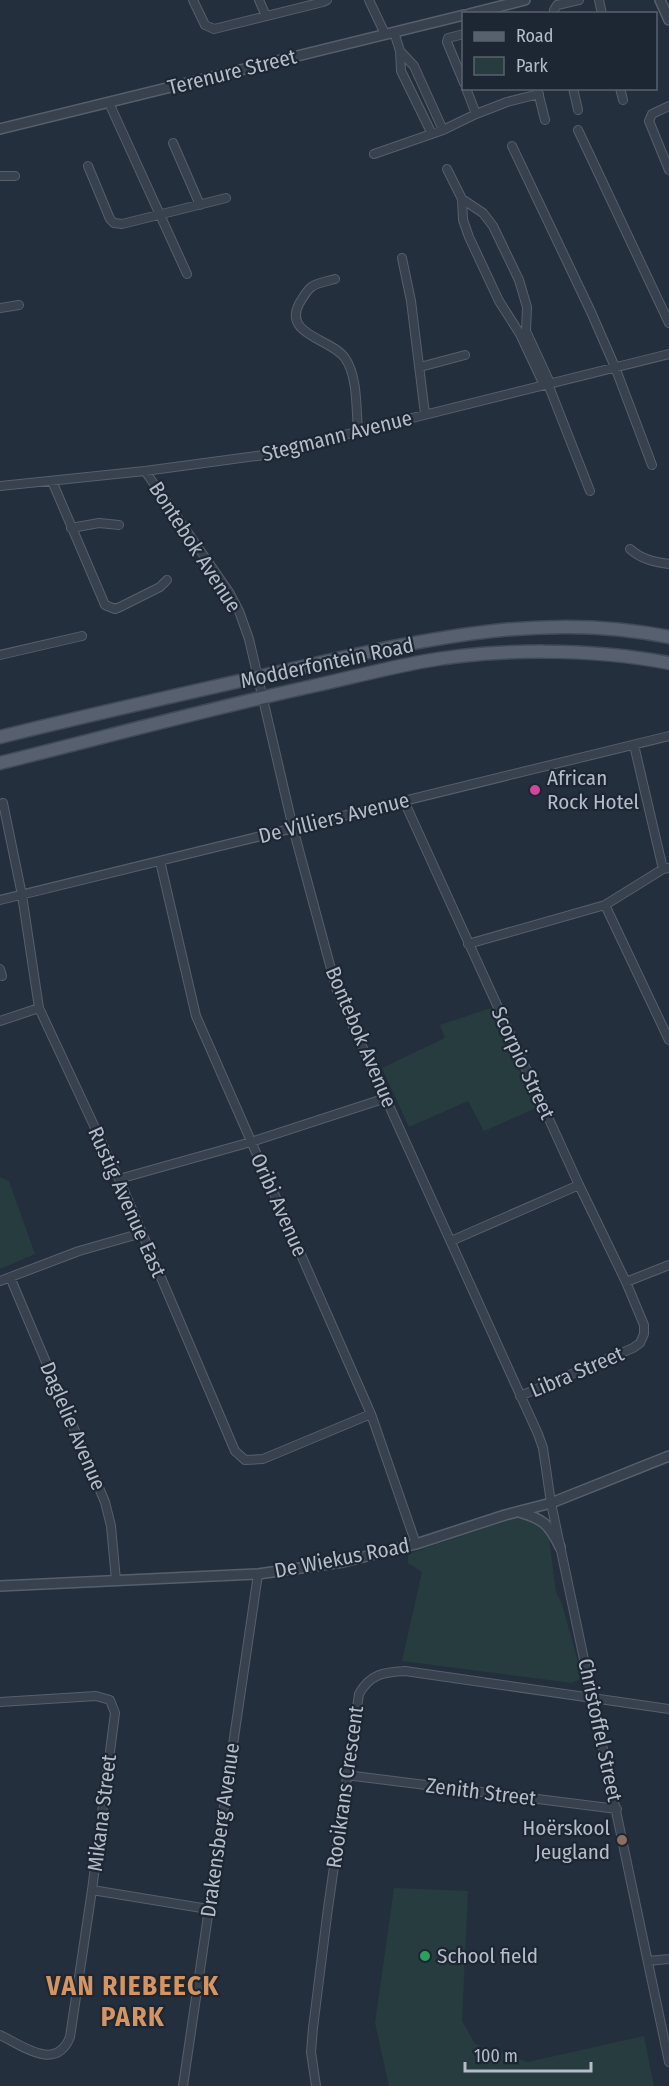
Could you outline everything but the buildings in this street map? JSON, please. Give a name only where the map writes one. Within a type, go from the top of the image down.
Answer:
[{"type":"main road","name":"Modderfontein Road","points":[[0,737],[426,639],[537,627],[599,628],[669,637]]},
{"type":"main road","name":"Modderfontein Road","points":[[0,763],[263,697],[421,662],[479,654],[594,654],[669,663]]},
{"type":"street","points":[[193,0],[205,25],[209,28],[327,0]]},
{"type":"street","points":[[259,0],[266,16]]},
{"type":"street","points":[[369,0],[400,51],[414,66],[443,130]]},
{"type":"street","points":[[478,12],[525,0]]},
{"type":"street","points":[[554,12],[557,5],[579,0]]},
{"type":"street","points":[[661,0],[669,8]]},
{"type":"street","points":[[661,0],[669,20]]},
{"type":"street","name":"Terenure Street","points":[[0,129],[462,15]]},
{"type":"street","points":[[462,34],[448,38],[447,42],[462,78]]},
{"type":"street","points":[[400,51],[401,71],[432,134]]},
{"type":"street","points":[[467,90],[476,114]]},
{"type":"street","points":[[573,90],[578,110]]},
{"type":"street","points":[[620,90],[623,100]]},
{"type":"street","points":[[374,154],[443,130],[476,114],[538,91],[546,120]]},
{"type":"street","points":[[109,103],[187,274]]},
{"type":"street","points":[[669,106],[652,114],[648,121],[669,170]]},
{"type":"street","points":[[578,130],[669,323]]},
{"type":"street","points":[[173,143],[200,205]]},
{"type":"street","points":[[512,146],[551,224],[615,367],[652,465]]},
{"type":"street","points":[[88,166],[111,222],[122,224],[226,198]]},
{"type":"street","points":[[447,169],[462,199],[463,220],[469,237],[499,301],[547,384]]},
{"type":"street","points":[[0,176],[15,176]]},
{"type":"street","points":[[462,199],[483,213],[493,226],[519,280],[527,307],[526,331],[590,491]]},
{"type":"street","points":[[402,258],[420,367],[425,414]]},
{"type":"street","points":[[335,279],[311,286],[306,290],[296,314],[296,321],[303,331],[344,357],[352,378],[358,431]]},
{"type":"street","points":[[0,308],[19,305]]},
{"type":"street","name":"Stegmann Avenue","points":[[0,486],[145,471],[264,455],[669,354]]},
{"type":"street","points":[[420,367],[465,355]]},
{"type":"street","name":"Bontebok Avenue","points":[[145,471],[229,592],[239,611],[246,630],[293,828],[337,991],[538,1434],[543,1448],[551,1503]]},
{"type":"street","points":[[52,481],[103,602],[109,608],[115,609],[128,604],[160,587],[167,580]]},
{"type":"street","points":[[71,528],[99,523],[119,525]]},
{"type":"street","points":[[630,549],[645,559],[669,564]]},
{"type":"street","points":[[0,655],[82,636]]},
{"type":"street","name":"De Villiers Avenue","points":[[0,900],[669,735]]},
{"type":"street","points":[[468,944],[605,905],[666,869],[634,745]]},
{"type":"street","name":"Scorpio Street","points":[[404,801],[579,1185],[626,1282]]},
{"type":"street","name":"Rustig Avenue East","points":[[3,803],[22,895],[39,1008],[119,1179],[235,1451],[239,1456],[250,1461],[263,1459],[371,1414]]},
{"type":"street","name":"Oribi Avenue","points":[[160,861],[196,1016],[371,1414],[416,1544]]},
{"type":"street","points":[[605,905],[669,1040]]},
{"type":"street","points":[[0,1021],[39,1008]]},
{"type":"street","points":[[119,1179],[251,1142],[386,1098]]},
{"type":"street","points":[[450,1241],[579,1185]]},
{"type":"street","points":[[0,1281],[79,1251],[142,1233]]},
{"type":"street","points":[[626,1282],[669,1265]]},
{"type":"street","name":"Daglelie Avenue","points":[[10,1277],[105,1502],[111,1526],[116,1580]]},
{"type":"street","name":"Libra Street","points":[[520,1396],[640,1343],[644,1334],[644,1325],[626,1282]]},
{"type":"street","name":"De Wiekus Road","points":[[0,1586],[258,1574],[343,1562],[416,1544],[551,1503],[669,1456]]},
{"type":"street","name":"Christoffel Street","points":[[551,1503],[669,2062]]},
{"type":"street","points":[[518,1512],[542,1520],[551,1530],[560,1547]]},
{"type":"street","name":"Drakensberg Avenue","points":[[183,2086],[258,1574]]},
{"type":"street","name":"Rooikrans Crescent","points":[[316,2086],[311,2052],[313,2028],[346,1775],[359,1694],[364,1684],[385,1672],[405,1671],[669,1709]]},
{"type":"street","name":"Mikana Street","points":[[0,1702],[96,1696],[104,1697],[113,1705],[115,1713],[70,2037],[59,2053],[50,2055],[40,2054],[0,2035]]},
{"type":"street","name":"Zenith Street","points":[[346,1775],[617,1809]]},
{"type":"street","points":[[92,1890],[208,1909]]},
{"type":"street","points":[[648,1961],[669,1959]]},
{"type":"green space","points":[[491,1008],[536,1108],[484,1131],[468,1101],[409,1127],[382,1068],[445,1038],[440,1025]]},
{"type":"green space","points":[[0,1177],[9,1181],[35,1254],[0,1269]]},
{"type":"green space","points":[[518,1517],[528,1518],[544,1527],[549,1538],[556,1592],[562,1604],[578,1662],[580,1679],[572,1683],[402,1661],[422,1572],[408,1563],[408,1554]]},
{"type":"green space","name":"School field","points":[[394,1888],[468,1891],[462,2021],[475,2044],[528,2062],[644,2036],[654,2086],[389,2086],[375,2023]]},
{"type":"place","name":"African Rock Hotel","points":[[535,790]]},
{"type":"place","name":"Hoërskool Jeugland","points":[[622,1840]]},
{"type":"place","name":"School field","points":[[425,1956]]},
{"type":"district","name":"VAN RIEBEECK PARK","points":[[133,2002]]}]
